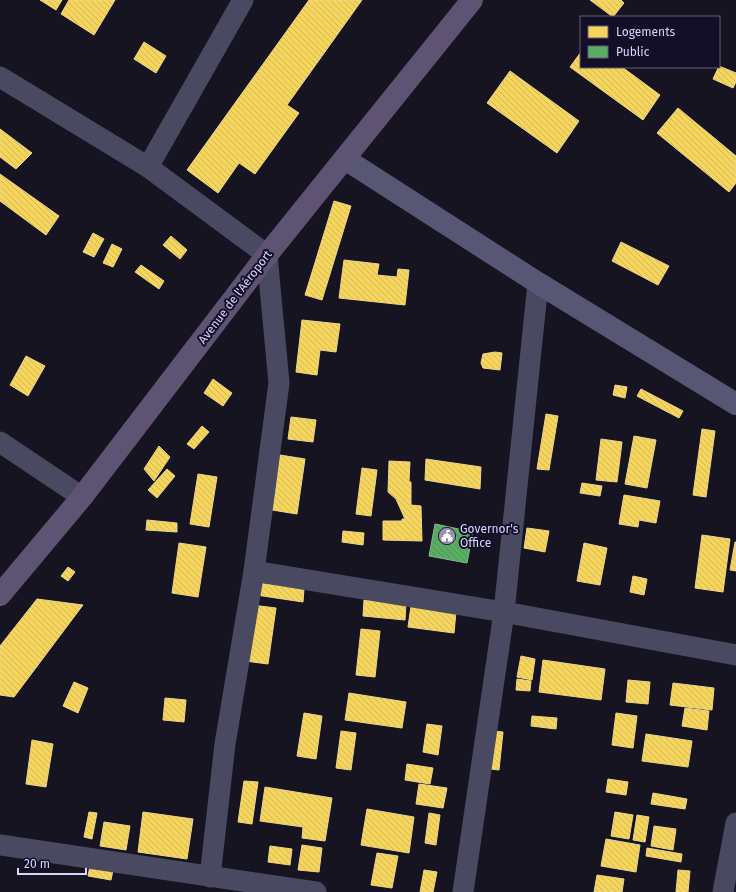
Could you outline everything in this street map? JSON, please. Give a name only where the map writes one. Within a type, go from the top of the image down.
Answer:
[{"type":"main road","name":"Avenue de l'Aéroport","points":[[0,595],[82,497],[267,255],[472,0]]},
{"type":"street","points":[[148,167],[243,0]]},
{"type":"street","points":[[0,77],[148,167],[267,255],[279,383],[254,571],[225,744],[210,877]]},
{"type":"street","points":[[345,159],[538,283],[736,404]]},
{"type":"street","points":[[463,892],[504,612],[538,283]]},
{"type":"street","points":[[0,442],[82,497]]},
{"type":"street","points":[[254,571],[504,612],[736,655]]},
{"type":"street","points":[[723,892],[736,823]]},
{"type":"street","points":[[0,845],[316,892]]},
{"type":"building: Logements","points":[[40,0],[62,0],[56,10]]},
{"type":"building: Logements","points":[[69,0],[115,0],[94,35],[61,14]]},
{"type":"building: Logements","points":[[309,0],[362,0],[287,105],[299,113],[255,174],[239,163],[218,193],[187,170]]},
{"type":"building: Logements","points":[[590,0],[621,0],[624,3],[614,16]]},
{"type":"building: Logements","points":[[144,42],[166,56],[156,73],[134,59]]},
{"type":"building: Logements","points":[[580,53],[580,68],[623,68],[660,95],[643,120],[570,67]]},
{"type":"building: Logements","points":[[720,66],[736,73],[736,82],[733,88],[713,79]]},
{"type":"building: Logements","points":[[510,71],[579,121],[557,153],[487,103]]},
{"type":"building: Logements","points":[[678,108],[736,156],[736,183],[729,192],[657,133]]},
{"type":"building: Logements","points":[[0,129],[32,153],[16,169],[0,157]]},
{"type":"building: Logements","points":[[0,174],[59,216],[46,235],[0,201]]},
{"type":"building: Logements","points":[[334,201],[351,206],[322,300],[305,295]]},
{"type":"building: Logements","points":[[93,233],[104,239],[94,257],[83,252]]},
{"type":"building: Logements","points":[[171,236],[187,250],[180,259],[163,245]]},
{"type":"building: Logements","points":[[621,242],[669,266],[658,285],[612,261]]},
{"type":"building: Logements","points":[[112,244],[122,249],[113,267],[103,263]]},
{"type":"building: Logements","points":[[344,260],[379,264],[377,275],[397,277],[398,269],[409,270],[405,305],[339,298]]},
{"type":"building: Logements","points":[[141,265],[164,281],[159,289],[135,272]]},
{"type":"building: Logements","points":[[302,320],[340,324],[336,352],[320,350],[317,375],[296,372]]},
{"type":"building: Logements","points":[[495,352],[502,353],[500,370],[483,368],[481,363],[483,354]]},
{"type":"building: Logements","points":[[26,356],[45,366],[28,396],[10,385]]},
{"type":"building: Logements","points":[[213,379],[232,393],[223,406],[204,393]]},
{"type":"building: Logements","points":[[615,385],[627,387],[625,398],[613,395]]},
{"type":"building: Logements","points":[[641,389],[683,411],[679,418],[637,396]]},
{"type":"building: Logements","points":[[546,414],[558,416],[549,470],[537,469]]},
{"type":"building: Logements","points":[[291,417],[316,420],[313,442],[288,439]]},
{"type":"building: Logements","points":[[202,426],[209,432],[194,449],[187,444]]},
{"type":"building: Logements","points":[[702,429],[715,431],[706,497],[693,495]]},
{"type":"building: Logements","points":[[634,436],[656,440],[647,488],[625,484]]},
{"type":"building: Logements","points":[[601,439],[622,442],[617,482],[596,480]]},
{"type":"building: Logements","points":[[159,446],[170,457],[154,481],[144,469]]},
{"type":"building: Logements","points":[[280,455],[305,459],[297,514],[272,510]]},
{"type":"building: Logements","points":[[426,459],[481,467],[480,489],[425,480]]},
{"type":"building: Logements","points":[[389,461],[410,462],[409,482],[411,482],[411,505],[421,506],[422,541],[383,540],[383,521],[402,521],[402,519],[405,519],[396,499],[388,492]]},
{"type":"building: Logements","points":[[362,468],[377,470],[371,516],[356,514]]},
{"type":"building: Logements","points":[[167,469],[175,476],[157,498],[148,490]]},
{"type":"building: Logements","points":[[198,474],[217,477],[209,527],[190,524]]},
{"type":"building: Logements","points":[[582,483],[602,486],[600,496],[580,493]]},
{"type":"building: Logements","points":[[624,495],[660,501],[656,523],[639,520],[638,527],[619,524]]},
{"type":"building: Logements","points":[[147,520],[177,523],[177,532],[146,530]]},
{"type":"building: Logements","points":[[527,528],[549,531],[545,552],[524,548]]},
{"type":"building: Logements","points":[[343,531],[364,533],[363,545],[342,542]]},
{"type":"building: Logements","points":[[702,535],[730,539],[723,592],[695,588]]},
{"type":"building: Logements","points":[[736,542],[736,571],[730,570]]},
{"type":"building: Logements","points":[[179,543],[206,547],[198,597],[172,593]]},
{"type":"building: Logements","points":[[584,543],[607,548],[600,585],[577,581]]},
{"type":"building: Logements","points":[[68,567],[75,572],[68,581],[61,576]]},
{"type":"building: Logements","points":[[633,576],[647,579],[644,595],[630,592]]},
{"type":"building: Logements","points":[[258,583],[304,589],[303,602],[256,595]]},
{"type":"building: Logements","points":[[37,599],[83,605],[14,697],[0,695],[0,646]]},
{"type":"building: Logements","points":[[364,600],[406,604],[405,620],[363,616]]},
{"type":"building: Logements","points":[[252,605],[276,608],[268,664],[245,661]]},
{"type":"building: Logements","points":[[411,606],[456,612],[454,633],[408,627]]},
{"type":"building: Logements","points":[[361,629],[380,631],[375,677],[356,675]]},
{"type":"building: Logements","points":[[521,656],[535,659],[532,680],[517,677]]},
{"type":"building: Logements","points":[[543,660],[605,669],[601,700],[539,692]]},
{"type":"building: Logements","points":[[517,679],[531,681],[530,691],[516,690]]},
{"type":"building: Logements","points":[[628,680],[650,682],[648,704],[626,702]]},
{"type":"building: Logements","points":[[74,682],[88,688],[78,713],[63,706]]},
{"type":"building: Logements","points":[[673,683],[714,688],[712,710],[670,705]]},
{"type":"building: Logements","points":[[349,693],[406,702],[402,728],[345,720]]},
{"type":"building: Logements","points":[[165,698],[186,700],[184,722],[163,720]]},
{"type":"building: Logements","points":[[685,708],[709,711],[707,730],[682,726]]},
{"type":"building: Logements","points":[[304,713],[322,716],[316,759],[297,756]]},
{"type":"building: Logements","points":[[616,713],[637,716],[633,748],[612,745]]},
{"type":"building: Logements","points":[[532,716],[557,718],[556,729],[531,726]]},
{"type":"building: Logements","points":[[427,724],[442,726],[438,755],[423,752]]},
{"type":"building: Logements","points":[[341,731],[356,733],[351,770],[336,768]]},
{"type":"building: Logements","points":[[493,731],[503,732],[499,770],[490,769]]},
{"type":"building: Logements","points":[[646,734],[692,741],[688,767],[642,761]]},
{"type":"building: Logements","points":[[32,740],[53,744],[46,787],[26,784]]},
{"type":"building: Logements","points":[[407,764],[433,768],[430,784],[405,780]]},
{"type":"building: Logements","points":[[608,779],[628,782],[626,795],[606,792]]},
{"type":"building: Logements","points":[[244,781],[258,782],[252,824],[238,822]]},
{"type":"building: Logements","points":[[419,784],[447,788],[443,808],[416,804]]},
{"type":"building: Logements","points":[[265,787],[332,798],[325,841],[302,838],[303,827],[260,821]]},
{"type":"building: Logements","points":[[653,793],[687,799],[685,809],[651,804]]},
{"type":"building: Logements","points":[[367,809],[414,817],[409,853],[361,845]]},
{"type":"building: Logements","points":[[89,812],[97,813],[92,839],[84,837]]},
{"type":"building: Logements","points":[[143,812],[193,819],[187,859],[138,852]]},
{"type":"building: Logements","points":[[615,812],[633,815],[629,839],[611,836]]},
{"type":"building: Logements","points":[[429,813],[440,815],[436,845],[425,843]]},
{"type":"building: Logements","points":[[637,815],[649,817],[645,842],[633,840]]},
{"type":"building: Logements","points":[[104,822],[130,826],[126,850],[100,846]]},
{"type":"building: Logements","points":[[654,826],[676,829],[673,850],[651,846]]},
{"type":"building: Logements","points":[[606,839],[640,845],[636,872],[601,866]]},
{"type":"building: Logements","points":[[302,845],[322,848],[319,872],[298,870]]},
{"type":"building: Logements","points":[[270,846],[292,849],[290,865],[268,862]]},
{"type":"building: Logements","points":[[647,848],[682,854],[681,862],[646,856]]},
{"type":"building: Logements","points":[[377,853],[398,856],[392,888],[371,885]]},
{"type":"building: Logements","points":[[90,866],[113,870],[111,880],[88,876]]},
{"type":"building: Logements","points":[[424,870],[437,872],[433,892],[420,892]]},
{"type":"building: Logements","points":[[678,870],[690,871],[688,892],[676,892]]},
{"type":"building: Logements","points":[[597,875],[624,879],[622,892],[594,892]]},
{"type":"building: Public","points":[[435,524],[473,532],[467,563],[429,556]]},
{"type":"place","name":"Governor's Office","points":[[447,536]]}]
